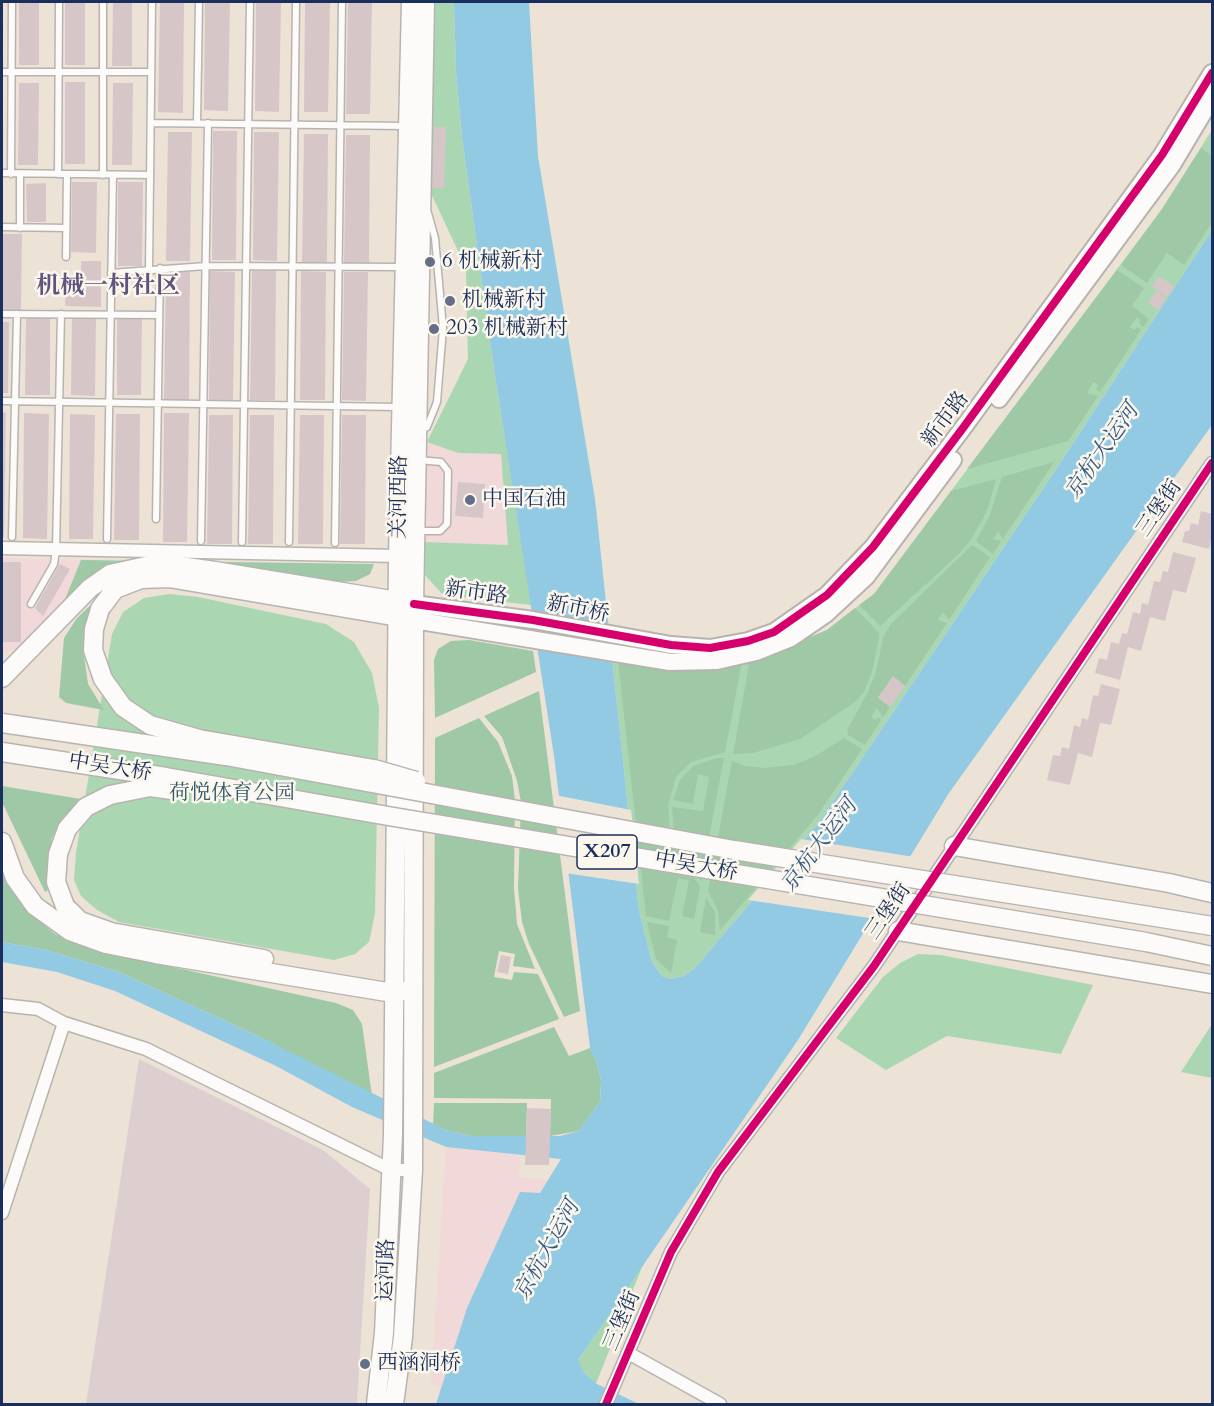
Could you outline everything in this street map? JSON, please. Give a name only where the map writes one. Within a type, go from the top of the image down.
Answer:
[{"type":"main road","name":"关河西路","points":[[411,2],[398,556],[406,611],[412,990]]},
{"type":"main road","name":"关河西路","points":[[393,987],[406,611],[415,531],[425,2]]},
{"type":"main road","points":[[2,678],[90,588],[110,574],[146,566],[172,565],[406,611]]},
{"type":"main road","points":[[406,611],[169,578],[141,579],[115,590],[100,609],[94,629],[93,650],[103,679],[123,707],[150,724],[199,739],[374,769],[518,811]]},
{"type":"main road","name":"中吴大桥","points":[[2,723],[226,756],[746,852],[1212,926]]},
{"type":"main road","name":"中吴大桥","points":[[2,752],[166,777],[1146,942],[1212,956]]},
{"type":"main road","points":[[393,987],[111,932],[80,921],[65,906],[56,882],[58,854],[67,829],[86,807],[110,795],[150,786],[432,832],[512,837]]},
{"type":"main road","points":[[2,842],[15,878],[35,906],[70,932],[106,944],[156,954],[412,990]]},
{"type":"main road","points":[[954,846],[1169,883],[1212,893]]},
{"type":"main road","points":[[898,931],[1212,984]]},
{"type":"main road","name":"运河路","points":[[376,1404],[384,1333],[393,1135],[393,987]]},
{"type":"main road","name":"运河路","points":[[394,1404],[403,1337],[413,1170],[412,990]]},
{"type":"street","name":"新市路","points":[[616,636],[710,648],[748,641],[774,632],[827,595],[873,547],[963,428],[1162,155],[1212,73]]},
{"type":"street","name":"新市路","points":[[616,654],[670,662],[717,661],[756,652],[791,638],[817,620],[866,577],[1172,165],[1212,99]]},
{"type":"street","name":"三堡街","points":[[606,1404],[630,1354],[671,1252],[718,1172],[898,931],[1212,463]]},
{"type":"street","points":[[2,548],[398,556]]},
{"type":"street","name":"新市路","points":[[406,611],[533,620]]},
{"type":"street","name":"新市路","points":[[406,611],[532,639]]},
{"type":"street","name":"新市桥","points":[[533,620],[616,636]]},
{"type":"street","name":"新市桥","points":[[532,639],[616,654]]},
{"type":"street","points":[[2,1005],[38,1009],[64,1023],[146,1049],[391,1170],[413,1170]]},
{"type":"street","points":[[2,1213],[64,1023]]},
{"type":"street","points":[[630,1354],[720,1404]]},
{"type":"lane","points":[[11,174],[12,2]]},
{"type":"lane","points":[[58,174],[59,2]]},
{"type":"lane","points":[[103,2],[103,175]]},
{"type":"lane","points":[[149,269],[152,2]]},
{"type":"lane","points":[[197,123],[199,2]]},
{"type":"lane","points":[[242,543],[250,2]]},
{"type":"lane","points":[[289,543],[296,2]]},
{"type":"lane","points":[[335,543],[342,2]]},
{"type":"lane","points":[[2,72],[151,72]]},
{"type":"lane","points":[[151,123],[409,126]]},
{"type":"lane","points":[[201,541],[208,123]]},
{"type":"lane","points":[[2,174],[150,176]]},
{"type":"lane","points":[[20,174],[21,228]]},
{"type":"lane","points":[[66,257],[67,174]]},
{"type":"lane","points":[[106,538],[113,175]]},
{"type":"lane","points":[[2,227],[66,228]]},
{"type":"lane","points":[[111,273],[206,266],[406,267]]},
{"type":"lane","points":[[156,519],[160,268]]},
{"type":"lane","points":[[2,314],[159,315]]},
{"type":"lane","points":[[12,537],[17,314]]},
{"type":"lane","points":[[31,604],[54,564],[56,549],[61,314]]},
{"type":"lane","points":[[2,401],[402,407]]},
{"type":"lane","points":[[415,531],[440,531],[447,524],[448,471],[441,462],[417,460]]},
{"type":"shaded area","points":[[427,442],[458,453],[501,454],[508,546],[424,542]]},
{"type":"shaded area","points":[[2,558],[81,560],[59,614],[25,647],[2,653]]},
{"type":"shaded area","points":[[139,1059],[323,1150],[370,1189],[357,1404],[86,1404]]},
{"type":"shaded area","points":[[446,1147],[521,1155],[518,1177],[548,1180],[540,1193],[520,1193],[467,1308],[441,1388],[431,1384]]},
{"type":"green space","points":[[434,2],[454,2],[456,72],[462,137],[493,362],[531,605],[443,595],[424,574],[424,542],[508,545],[501,454],[458,453],[427,442],[468,359],[466,268],[428,187]]},
{"type":"green space","points":[[1212,130],[1212,230],[1053,474],[820,821],[694,969],[683,976],[670,979],[662,976],[652,962],[639,911],[612,659],[684,670],[723,667],[775,652],[827,630],[874,594],[1162,209]]},
{"type":"green space","points":[[1201,148],[1212,156],[1212,222],[1184,265],[1167,253],[1147,283],[1121,265],[1162,209]]},
{"type":"green space","points":[[1117,270],[1144,288],[1132,306],[1149,319],[1143,327],[1139,323],[1141,320],[1137,317],[1130,327],[1134,330],[1137,327],[1141,330],[1100,392],[1096,389],[1098,385],[1093,382],[1087,393],[1098,396],[1068,441],[967,469]]},
{"type":"green space","points":[[1054,462],[1003,539],[998,531],[993,539],[1001,541],[993,554],[976,541],[990,515],[1002,477]]},
{"type":"green space","points":[[996,479],[987,511],[972,538],[959,554],[880,626],[859,605],[874,594],[951,491]]},
{"type":"green space","points":[[972,545],[990,557],[949,620],[943,612],[938,620],[947,623],[905,686],[893,676],[878,697],[890,707],[883,717],[877,708],[871,717],[875,720],[878,717],[881,720],[865,745],[848,735],[847,730],[876,672],[883,638],[890,625]]},
{"type":"green space","points":[[81,560],[374,564],[370,574],[356,581],[339,582],[228,567],[142,562],[59,614]]},
{"type":"green space","name":"荷悦体育公园","points":[[170,594],[198,597],[326,624],[354,642],[372,673],[379,708],[375,914],[369,942],[355,954],[334,960],[119,922],[97,910],[81,896],[74,880],[76,853],[112,634],[123,612],[144,598]]},
{"type":"green space","points":[[99,597],[90,620],[84,655],[88,684],[104,710],[66,703],[59,697],[64,638],[77,618]]},
{"type":"green space","points":[[855,608],[879,633],[872,672],[864,692],[855,702],[800,739],[753,753],[733,754],[750,659],[775,652],[827,630]]},
{"type":"green space","points":[[469,640],[533,651],[536,672],[435,718],[434,660],[438,649],[451,641]]},
{"type":"green space","points":[[618,660],[684,670],[723,667],[742,662],[725,752],[691,762],[676,777],[668,805],[670,832],[680,856],[700,887],[694,919],[682,916],[689,881],[678,878],[669,921],[646,916]]},
{"type":"green space","points":[[539,691],[580,1011],[564,1017],[529,944],[522,922],[518,889],[521,802],[517,781],[502,737],[484,716]]},
{"type":"green space","points":[[479,718],[498,742],[512,776],[515,800],[514,888],[517,924],[535,969],[513,966],[515,954],[499,951],[494,977],[512,980],[514,972],[538,974],[559,1019],[434,1067],[435,738]]},
{"type":"green space","points":[[844,738],[862,749],[817,816],[720,930],[718,911],[708,891],[732,761],[744,766],[765,768],[793,765],[814,757]]},
{"type":"green space","points":[[724,758],[701,881],[683,854],[674,830],[672,807],[703,811],[709,777],[698,774],[693,804],[673,800],[680,780],[693,766]]},
{"type":"green space","points":[[2,786],[81,799],[62,819],[52,838],[48,861],[50,889],[45,892],[2,802]]},
{"type":"green space","points":[[2,864],[6,877],[27,911],[55,934],[100,951],[336,1003],[353,1010],[362,1024],[372,1096],[256,1035],[119,972],[46,950],[2,942]]},
{"type":"green space","points":[[706,898],[715,912],[715,935],[700,932]]},
{"type":"green space","points":[[647,922],[669,926],[667,937],[677,940],[671,973],[656,959]]},
{"type":"green space","points":[[918,954],[941,955],[1093,985],[1061,1054],[947,1036],[886,1070],[836,1038],[883,977],[900,963]]},
{"type":"green space","points":[[1212,1024],[1212,1078],[1181,1072]]},
{"type":"green space","points":[[554,1027],[569,1056],[590,1048],[597,1063],[601,1081],[600,1102],[579,1131],[550,1136],[551,1099],[434,1098],[434,1073]]},
{"type":"green space","points":[[434,1103],[527,1103],[526,1136],[470,1136],[446,1130],[433,1125]]},
{"type":"green space","points":[[644,1262],[588,1404],[557,1404],[578,1360]]},
{"type":"water","name":"京杭大运河","points":[[454,2],[529,2],[538,156],[595,499],[639,911],[652,962],[662,976],[670,979],[683,976],[694,969],[820,821],[1053,474],[1212,230],[1212,425],[949,793],[798,1040],[578,1360],[583,1372],[595,1383],[639,1404],[436,1404],[467,1308],[520,1192],[540,1193],[561,1159],[446,1147],[352,1107],[276,1066],[115,991],[57,972],[2,962],[2,942],[46,950],[119,972],[256,1035],[446,1130],[470,1136],[560,1136],[579,1131],[600,1102],[601,1081],[597,1063],[590,1048],[554,756],[493,362],[462,137],[456,72]]},
{"type":"pier","points":[[555,795],[631,810],[639,884],[565,873]]},
{"type":"pier","points":[[801,839],[914,857],[876,919],[748,900]]},
{"type":"building","points":[[19,2],[39,2],[39,65],[19,65]]},
{"type":"building","points":[[65,2],[85,2],[85,65],[65,65]]},
{"type":"building","points":[[113,2],[132,2],[132,66],[112,66]]},
{"type":"building","points":[[160,2],[184,2],[183,113],[158,112]]},
{"type":"building","points":[[205,2],[230,2],[228,111],[204,110]]},
{"type":"building","points":[[256,2],[281,2],[279,112],[255,111]]},
{"type":"building","points":[[305,2],[330,2],[328,112],[304,112]]},
{"type":"building","points":[[348,2],[372,2],[370,114],[346,114]]},
{"type":"building","points":[[65,82],[85,82],[85,164],[65,164]]},
{"type":"building","points":[[19,83],[39,83],[38,165],[18,165]]},
{"type":"building","points":[[113,83],[133,83],[132,165],[112,165]]},
{"type":"building","points":[[434,127],[446,127],[444,188],[432,188]]},
{"type":"building","points":[[213,131],[237,131],[236,260],[212,260]]},
{"type":"building","points":[[168,132],[192,132],[190,261],[166,261]]},
{"type":"building","points":[[254,132],[279,132],[277,261],[253,260]]},
{"type":"building","points":[[304,134],[328,134],[327,263],[302,262]]},
{"type":"building","points":[[346,135],[370,135],[369,263],[344,263]]},
{"type":"building","points":[[72,182],[97,182],[96,253],[71,252]]},
{"type":"building","points":[[118,182],[143,182],[142,266],[118,266]]},
{"type":"building","points":[[46,183],[46,222],[27,222],[26,184]]},
{"type":"building","points":[[2,234],[22,234],[21,311],[2,311]]},
{"type":"building","points":[[81,261],[101,261],[101,307],[65,306],[66,287],[81,287]]},
{"type":"building","points":[[166,271],[190,272],[189,400],[164,400]]},
{"type":"building","points":[[210,271],[235,272],[233,400],[209,400]]},
{"type":"building","points":[[252,271],[276,271],[275,400],[250,400]]},
{"type":"building","points":[[301,271],[326,272],[325,400],[300,400]]},
{"type":"building","points":[[344,272],[368,272],[366,401],[342,400]]},
{"type":"building","points":[[1159,276],[1174,286],[1167,297],[1152,287]]},
{"type":"building","points":[[1156,291],[1166,298],[1158,310],[1148,303]]},
{"type":"building","points":[[26,318],[50,318],[50,395],[25,395]]},
{"type":"building","points":[[72,318],[96,319],[95,396],[71,395]]},
{"type":"building","points":[[117,318],[142,318],[141,395],[117,395]]},
{"type":"building","points":[[2,322],[9,322],[8,393],[2,393]]},
{"type":"building","points":[[2,412],[6,413],[4,537],[2,537]]},
{"type":"building","points":[[24,413],[49,414],[47,539],[23,538]]},
{"type":"building","points":[[164,413],[189,413],[187,542],[163,542]]},
{"type":"building","points":[[70,414],[95,415],[93,539],[69,539]]},
{"type":"building","points":[[116,414],[140,414],[139,540],[114,540]]},
{"type":"building","points":[[209,415],[233,415],[232,544],[207,544]]},
{"type":"building","points":[[250,415],[274,415],[273,544],[248,544]]},
{"type":"building","points":[[300,415],[324,415],[323,544],[298,544]]},
{"type":"building","points":[[342,415],[366,415],[365,544],[340,544]]},
{"type":"building","name":"中国石油","points":[[458,482],[485,484],[483,518],[455,516]]},
{"type":"building","points":[[1201,511],[1212,514],[1212,537],[1209,549],[1182,542],[1185,531],[1189,531],[1191,523],[1198,525]]},
{"type":"building","points":[[1173,552],[1196,558],[1186,593],[1173,590],[1165,621],[1150,617],[1141,651],[1128,647],[1120,680],[1095,673],[1099,658],[1107,660],[1111,642],[1119,644],[1122,633],[1127,634],[1133,612],[1140,614],[1142,603],[1148,605],[1154,581],[1160,582],[1163,571],[1168,572]]},
{"type":"building","points":[[2,562],[21,562],[21,642],[2,642]]},
{"type":"building","points":[[60,564],[70,569],[43,616],[35,608]]},
{"type":"building","points":[[893,676],[905,686],[890,707],[878,698]]},
{"type":"building","points":[[1101,684],[1120,689],[1111,725],[1100,723],[1092,757],[1078,753],[1070,785],[1047,780],[1053,755],[1060,756],[1062,747],[1069,749],[1074,725],[1080,727],[1082,718],[1088,720],[1093,695],[1098,696]]},
{"type":"building","points":[[501,955],[511,957],[508,974],[497,972]]},
{"type":"building","points":[[527,1108],[551,1109],[549,1165],[525,1165]]},
{"type":"cycle path","points":[[414,604],[533,620],[671,645],[710,648],[748,641],[774,632],[827,595],[873,547],[963,428],[1162,155],[1212,73]]},
{"type":"cycle path","points":[[606,1404],[671,1252],[718,1172],[874,966],[1212,463]]},
{"type":"place","name":"6 机械新村","points":[[430,262]]},
{"type":"place","name":"机械新村","points":[[450,301]]},
{"type":"place","name":"203 机械新村","points":[[434,329]]},
{"type":"place","name":"中国石油","points":[[470,500]]},
{"type":"place","name":"西涵洞桥","points":[[365,1364]]},
{"type":"district","name":"机械一村社区","points":[[108,287]]}]
